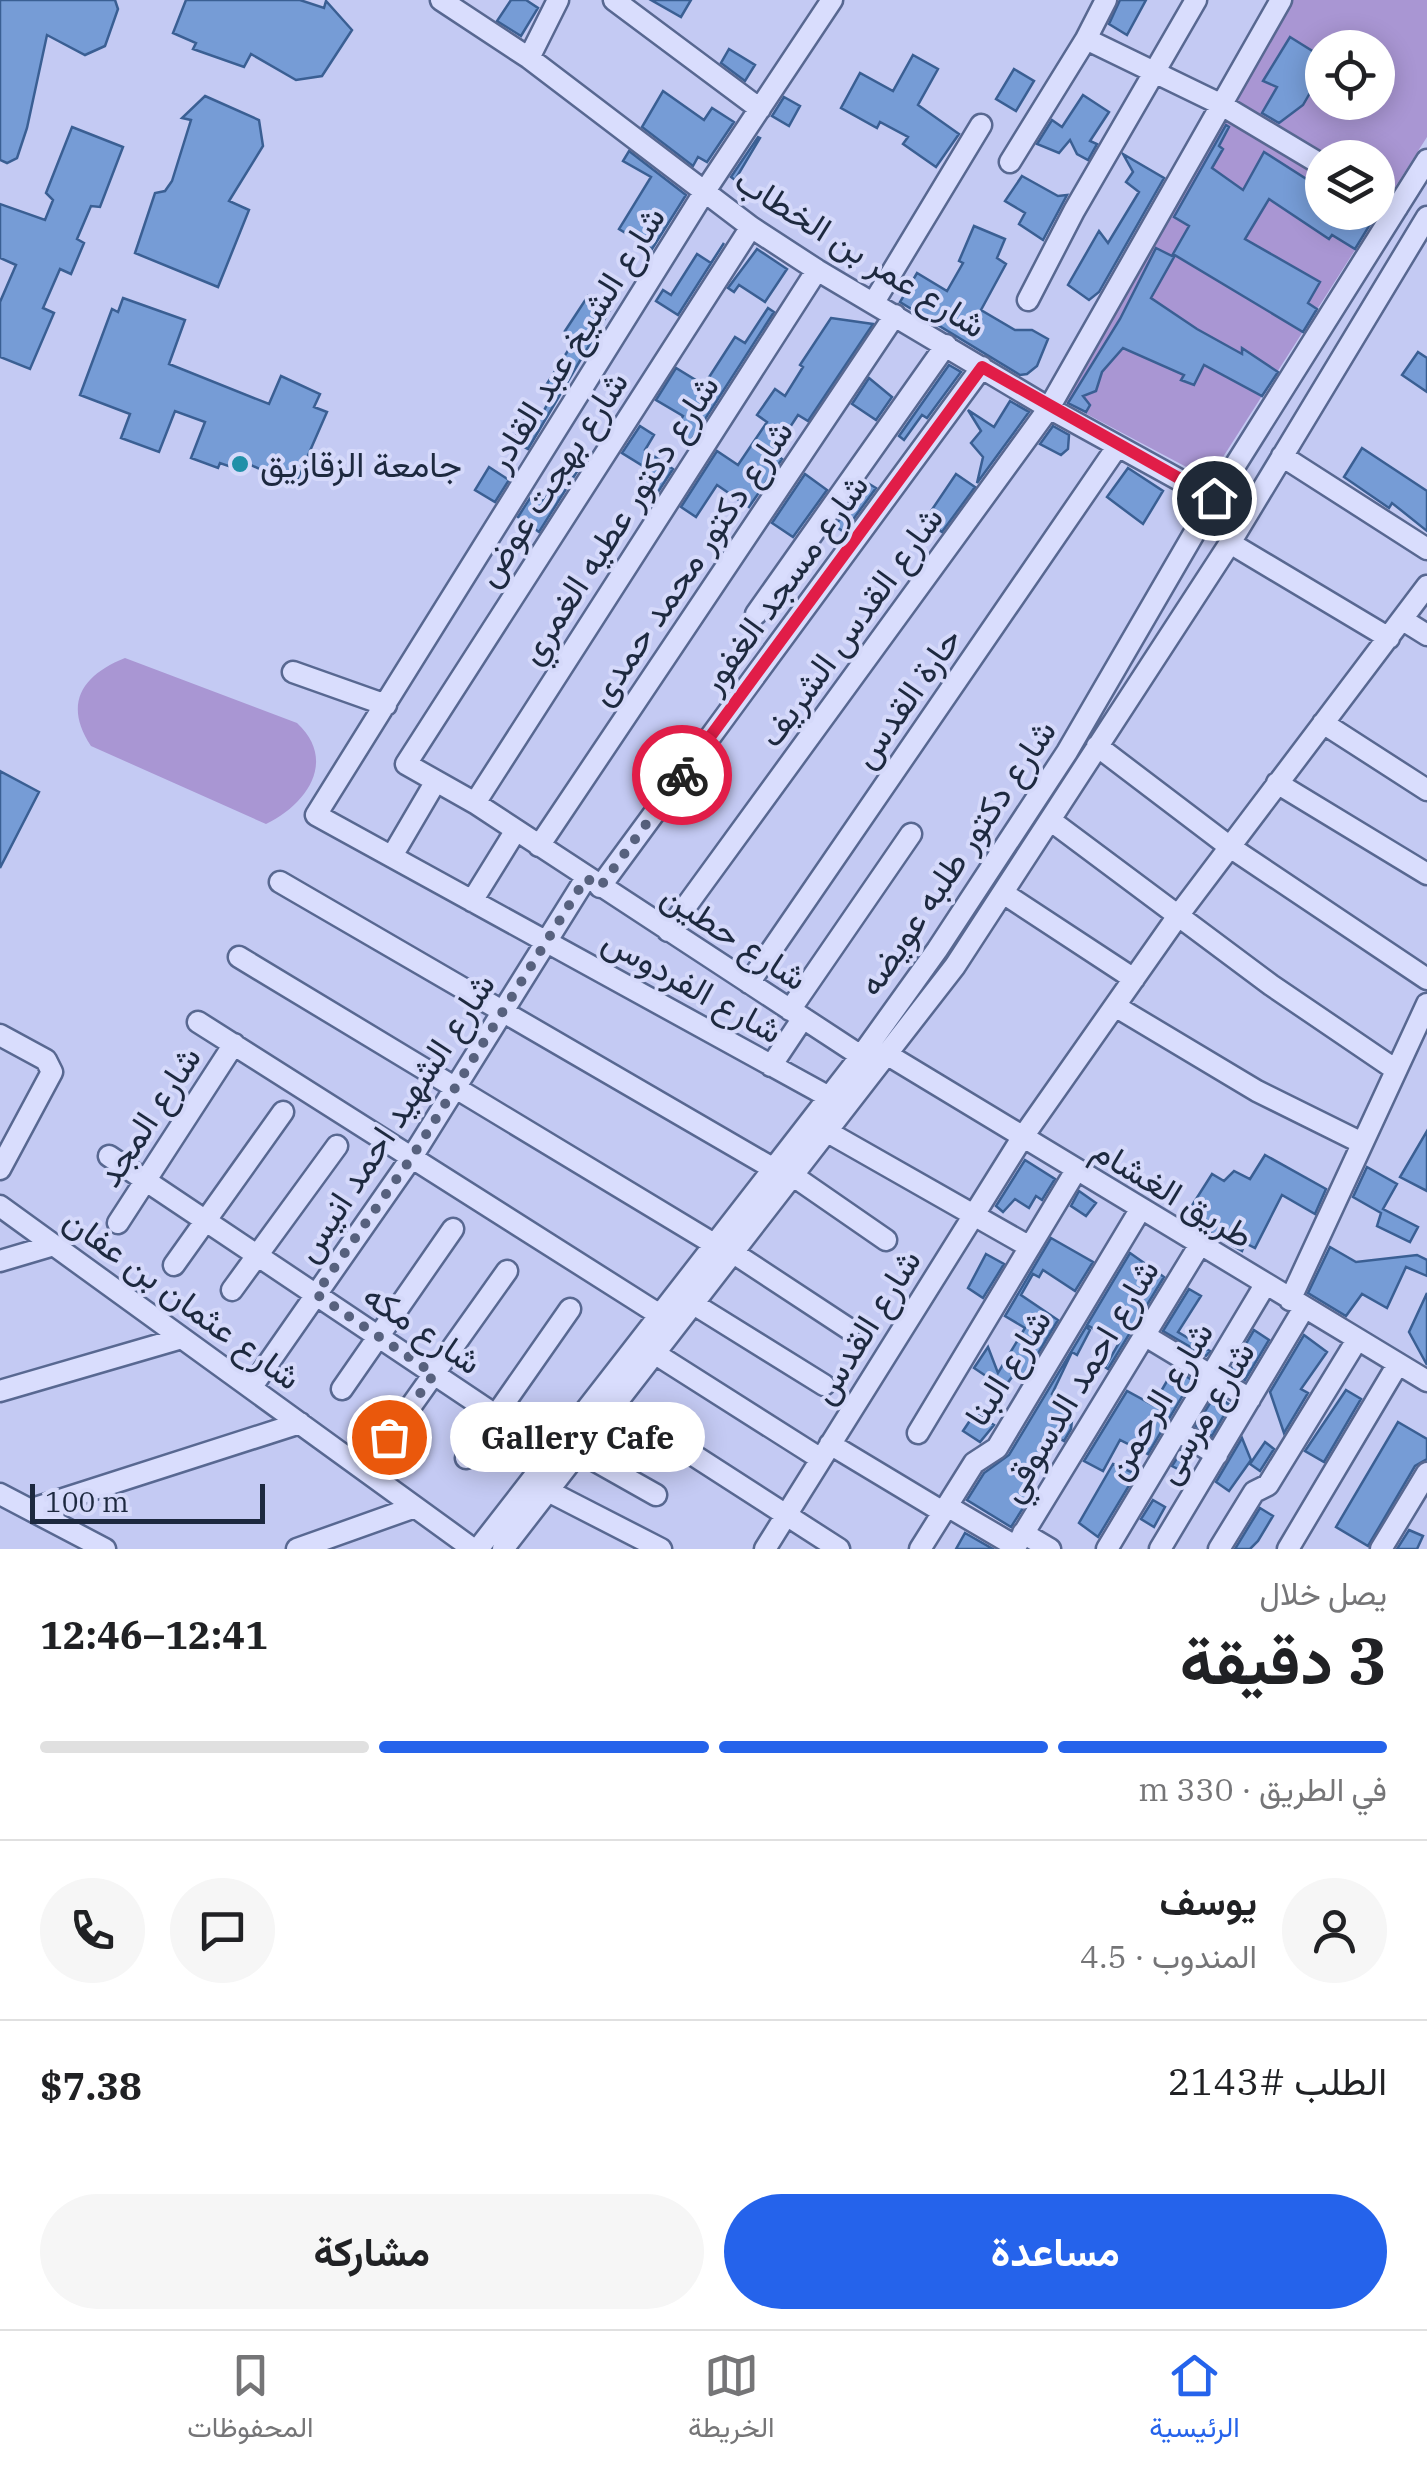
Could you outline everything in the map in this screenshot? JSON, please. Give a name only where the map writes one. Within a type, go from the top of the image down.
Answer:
[{"type":"street","name":"شارع عمر بن الخطاب","points":[[441,0],[530,58],[751,227],[817,270],[1050,408],[1214,498]]},
{"type":"street","points":[[530,58],[558,0]]},
{"type":"street","points":[[614,0],[760,109]]},
{"type":"street","name":"شارع الشيخ عبد القادر","points":[[316,815],[704,191],[832,0]]},
{"type":"street","points":[[1010,162],[1106,0]]},
{"type":"street","points":[[1028,300],[1152,72],[1196,0]]},
{"type":"street","name":"شارع القدس الشريف","points":[[668,932],[1050,408],[1281,0]]},
{"type":"street","points":[[1086,39],[1220,104],[1305,155]]},
{"type":"street","points":[[874,302],[982,125]]},
{"type":"street","name":"شارع دكتور طلبه عويضه","points":[[475,1549],[660,1315],[723,1248],[783,1172],[829,1097],[937,950],[1067,752],[1214,498],[1427,160]]},
{"type":"street","name":"شارع دكتور طلبه عويضه","points":[[783,1172],[826,1131],[888,1055],[1004,892],[1230,542],[1326,382],[1418,251],[1427,217]]},
{"type":"street","name":"شارع بهجت عوض","points":[[406,764],[751,227]]},
{"type":"street","name":"شارع دكتور عطيه الغمري","points":[[475,803],[817,270]]},
{"type":"street","name":"شارع دكتور محمد حمدى","points":[[539,846],[895,315]]},
{"type":"street","points":[[756,614],[946,345]]},
{"type":"street","points":[[1298,365],[1326,382]]},
{"type":"street","name":"شارع مسجد الغفور","points":[[593,882],[982,367]]},
{"type":"street","name":"حارة القدس","points":[[749,984],[1118,447]]},
{"type":"street","points":[[1282,456],[1427,549]]},
{"type":"street","points":[[1230,542],[1388,638]]},
{"type":"street","name":"شارع القدس","points":[[765,1549],[1022,1138],[1180,914],[1427,586]]},
{"type":"street","points":[[1403,620],[1427,635]]},
{"type":"street","points":[[293,672],[386,705]]},
{"type":"street","points":[[1323,723],[1427,790]]},
{"type":"street","points":[[1097,746],[1230,847],[1427,979]]},
{"type":"street","name":"شارع حطين","points":[[406,764],[475,803],[861,1056]]},
{"type":"street","points":[[392,856],[436,781]]},
{"type":"street","points":[[1277,784],[1427,874]]},
{"type":"street","name":"شارع الفردوس","points":[[316,815],[829,1097]]},
{"type":"street","points":[[1050,820],[1271,985],[1396,1070]]},
{"type":"street","points":[[472,901],[516,830]]},
{"type":"street","points":[[771,1066],[796,1014],[910,834]]},
{"type":"street","points":[[280,882],[783,1172],[886,1240]]},
{"type":"street","name":"شارع الشهيد احمد انيس","points":[[251,1388],[412,1157],[546,942],[593,882]]},
{"type":"street","points":[[1004,892],[1134,979]]},
{"type":"street","points":[[239,958],[456,1086],[849,1328]]},
{"type":"street","points":[[1115,1006],[1258,1092],[1362,1143]]},
{"type":"street","name":"شارع مرسى","points":[[1160,1549],[1250,1399],[1297,1304],[1362,1143],[1427,1007]]},
{"type":"street","points":[[198,1022],[660,1315]]},
{"type":"street","points":[[0,1035],[46,1060],[52,1072],[0,1169]]},
{"type":"street","name":"شارع المجد","points":[[118,1223],[234,1044]]},
{"type":"street","name":"طريق الغشام","points":[[888,1055],[1075,1172],[1427,1381]]},
{"type":"street","points":[[174,1264],[283,1112]]},
{"type":"street","points":[[826,1131],[1030,1247]]},
{"type":"street","points":[[232,1290],[337,1146]]},
{"type":"street","name":"شارع مكه","points":[[109,1156],[552,1454]]},
{"type":"street","points":[[918,1434],[1075,1172]]},
{"type":"street","name":"شارع عثمان بن عفان","points":[[0,1206],[475,1549]]},
{"type":"street","name":"شارع البنا","points":[[930,1546],[945,1509],[974,1462],[997,1448],[1140,1210]]},
{"type":"street","points":[[342,1388],[453,1229]]},
{"type":"street","points":[[0,1261],[54,1244]]},
{"type":"street","name":"شارع احمد الدسوقي","points":[[1017,1543],[1199,1246]]},
{"type":"street","name":"شارع دكتور طلبه عويضه","points":[[503,1549],[692,1303],[723,1248]]},
{"type":"street","points":[[389,1437],[507,1270]]},
{"type":"street","name":"شارع الرحمن","points":[[1108,1549],[1265,1285]]},
{"type":"street","points":[[692,1303],[824,1386]]},
{"type":"street","points":[[466,1458],[570,1309]]},
{"type":"street","points":[[1144,1335],[1250,1399]]},
{"type":"street","points":[[0,1391],[182,1338]]},
{"type":"street","points":[[1219,1549],[1254,1492],[1268,1484],[1357,1340]]},
{"type":"street","points":[[654,1352],[825,1452],[1017,1543],[1050,1549]]},
{"type":"street","points":[[1288,1549],[1398,1364]]},
{"type":"street","points":[[614,1404],[839,1549]]},
{"type":"street","points":[[32,1509],[300,1423]]},
{"type":"street","points":[[1178,1431],[1217,1455]]},
{"type":"street","points":[[578,1452],[656,1495]]},
{"type":"street","points":[[1381,1549],[1427,1473]]},
{"type":"street","points":[[548,1491],[662,1549]]},
{"type":"street","points":[[2,1496],[105,1549]]},
{"type":"street","points":[[297,1549],[415,1507]]},
{"type":"shaded area","points":[[1285,0],[1427,0],[1427,137],[1395,187],[1395,140],[1305,140],[1305,230],[1368,230],[1209,479],[1064,402]]},
{"type":"shaded area","points":[[125,658],[297,723],[315,752],[316,767],[304,794],[266,824],[91,746],[78,717],[81,693],[98,673]]},
{"type":"building","points":[[0,0],[115,0],[118,9],[105,46],[85,55],[47,35],[27,128],[17,158],[7,163],[0,160]]},
{"type":"building","points":[[186,0],[300,0],[324,8],[326,1],[352,30],[322,76],[296,80],[251,54],[244,67],[193,49],[196,43],[173,33]]},
{"type":"building","points":[[511,0],[526,0],[538,8],[521,36],[497,21]]},
{"type":"building","points":[[651,0],[691,0],[681,17]]},
{"type":"building","points":[[1120,0],[1146,0],[1127,35],[1109,24]]},
{"type":"building","points":[[1290,37],[1305,46],[1305,102],[1279,123],[1262,113],[1277,87],[1263,81]]},
{"type":"building","points":[[729,49],[755,65],[745,81],[721,63]]},
{"type":"building","points":[[913,55],[938,69],[918,105],[959,134],[936,167],[903,144],[908,137],[880,122],[877,128],[841,108],[860,73],[893,91]]},
{"type":"building","points":[[1014,69],[1034,81],[1016,111],[996,99]]},
{"type":"building","points":[[663,91],[704,120],[712,108],[734,122],[707,162],[698,157],[693,166],[642,127]]},
{"type":"building","points":[[1083,95],[1109,112],[1090,141],[1097,144],[1088,160],[1077,154],[1070,140],[1059,153],[1037,144],[1052,120],[1062,127]]},
{"type":"building","points":[[205,96],[259,120],[263,146],[229,201],[249,210],[218,287],[135,253],[155,193],[165,191],[172,181],[191,120],[182,118]]},
{"type":"building","points":[[784,97],[800,106],[789,126],[772,116]]},
{"type":"building","points":[[1226,125],[1229,127],[1219,146],[1223,149],[1212,168],[1243,190],[1264,152],[1305,178],[1305,223],[1269,199],[1245,239],[1320,282],[1308,303],[1317,309],[1303,332],[1173,254],[1189,226],[1174,217]]},
{"type":"building","points":[[72,127],[123,147],[100,207],[91,206],[77,239],[84,243],[71,274],[60,269],[43,308],[54,313],[30,369],[0,357],[0,302],[16,265],[0,258],[0,204],[45,220],[53,200],[46,193]]},
{"type":"building","points":[[760,138],[735,180],[731,177]]},
{"type":"building","points":[[629,151],[686,195],[652,249],[619,229],[651,177],[623,161]]},
{"type":"building","points":[[1123,154],[1164,178],[1099,292],[1089,300],[1068,285],[1099,231],[1108,243],[1139,192],[1126,182],[1133,172]]},
{"type":"building","points":[[1022,176],[1058,196],[1067,195],[1043,240],[1019,224],[1025,213],[1005,201]]},
{"type":"building","points":[[974,226],[1005,239],[997,258],[1006,264],[981,310],[1015,330],[1032,330],[1048,339],[1037,366],[1027,374],[1020,375],[900,302],[917,273],[947,291],[963,263],[959,261]]},
{"type":"building","points":[[1316,230],[1367,230],[1355,249],[1332,235],[1329,239]]},
{"type":"building","points":[[724,243],[678,315],[656,301],[663,290],[671,295],[697,254],[711,263]]},
{"type":"building","points":[[1156,248],[1174,257],[1151,298],[1197,329],[1242,354],[1242,348],[1278,372],[1262,396],[1204,365],[1194,385],[1181,380],[1184,375],[1123,348],[1102,372],[1096,391],[1083,396],[1090,405],[1086,412],[1068,403],[1120,319]]},
{"type":"building","points":[[757,249],[787,269],[765,302],[739,285],[734,292],[728,288]]},
{"type":"building","points":[[588,296],[610,310],[528,449],[513,441],[525,418],[537,424],[552,395],[543,390],[576,338],[565,331]]},
{"type":"building","points":[[123,298],[185,320],[169,364],[269,404],[281,376],[320,394],[314,407],[327,412],[295,485],[240,460],[237,469],[220,463],[218,468],[191,458],[205,422],[175,411],[159,452],[121,438],[130,414],[80,395],[112,309],[118,312]]},
{"type":"building","points":[[768,308],[774,312],[689,444],[673,433],[683,416],[656,400],[676,368],[704,385],[735,337],[745,343]]},
{"type":"building","points":[[831,318],[873,324],[808,421],[798,415],[773,453],[782,459],[749,507],[717,485],[696,517],[681,507],[717,451],[738,465],[767,422],[757,415],[775,389],[785,396]]},
{"type":"building","points":[[1418,352],[1427,358],[1427,392],[1402,375]]},
{"type":"building","points":[[949,365],[961,372],[927,418],[922,415],[904,440],[899,436]]},
{"type":"building","points":[[869,378],[892,397],[876,420],[852,404]]},
{"type":"building","points":[[1010,401],[1029,412],[977,483],[983,457],[971,443],[981,431],[968,410],[994,427]]},
{"type":"building","points":[[640,426],[654,435],[645,450],[673,469],[658,492],[639,479],[646,468],[622,453]]},
{"type":"building","points":[[1053,426],[1069,435],[1068,449],[1061,455],[1040,444]]},
{"type":"building","points":[[1362,448],[1427,491],[1427,531],[1392,503],[1389,508],[1344,477]]},
{"type":"building","points":[[583,462],[539,532],[518,517],[532,495],[544,501],[557,480],[567,486]]},
{"type":"building","points":[[489,467],[509,480],[495,502],[475,490]]},
{"type":"building","points":[[1128,468],[1163,491],[1143,524],[1107,497]]},
{"type":"building","points":[[805,474],[827,490],[793,537],[772,523]]},
{"type":"building","points":[[956,474],[975,487],[942,532],[925,520]]},
{"type":"building","points":[[866,482],[876,488],[844,532],[835,526]]},
{"type":"building","points":[[0,771],[39,792],[0,868]]},
{"type":"building","points":[[1427,1131],[1427,1191],[1400,1177]]},
{"type":"building","points":[[1265,1155],[1326,1189],[1315,1214],[1282,1195],[1255,1248],[1245,1243],[1242,1251],[1184,1218],[1212,1174],[1224,1181],[1234,1171],[1250,1179]]},
{"type":"building","points":[[1025,1160],[1055,1179],[1042,1200],[1036,1196],[1029,1208],[1015,1199],[1003,1212],[996,1206]]},
{"type":"building","points":[[1367,1167],[1397,1184],[1383,1209],[1418,1227],[1410,1242],[1377,1226],[1381,1213],[1353,1197]]},
{"type":"building","points":[[1079,1191],[1096,1203],[1086,1216],[1071,1206]]},
{"type":"building","points":[[1051,1238],[1093,1262],[1075,1291],[1043,1270],[1039,1277],[1033,1274],[1021,1295],[1058,1320],[1021,1382],[1012,1377],[1004,1388],[974,1368],[988,1347],[998,1373],[1025,1328],[1005,1316]]},
{"type":"building","points":[[1330,1247],[1356,1262],[1417,1255],[1427,1260],[1427,1276],[1406,1267],[1387,1308],[1362,1294],[1346,1316],[1308,1293]]},
{"type":"building","points":[[1130,1253],[1164,1277],[1108,1369],[1105,1367],[1119,1343],[1087,1325]]},
{"type":"building","points":[[986,1254],[1004,1264],[983,1298],[968,1288]]},
{"type":"building","points":[[1189,1289],[1201,1296],[1178,1332],[1210,1351],[1206,1356],[1163,1331]]},
{"type":"building","points":[[1427,1293],[1427,1365],[1409,1332]]},
{"type":"building","points":[[1086,1327],[1090,1330],[1077,1355],[1072,1352],[1052,1394],[1072,1406],[1066,1416],[1072,1420],[1071,1429],[1064,1441],[1053,1435],[1023,1489],[1032,1494],[1011,1527],[967,1500],[984,1473],[1009,1455]]},
{"type":"building","points":[[1254,1330],[1269,1340],[1245,1380],[1230,1371]]},
{"type":"building","points":[[1304,1335],[1327,1352],[1301,1389],[1308,1393],[1284,1433],[1270,1392]]},
{"type":"building","points":[[1174,1369],[1192,1380],[1148,1454],[1120,1440],[1103,1471],[1084,1461],[1127,1391],[1153,1405]]},
{"type":"building","points":[[1346,1390],[1361,1399],[1324,1462],[1305,1451]]},
{"type":"building","points":[[1215,1395],[1230,1405],[1212,1436],[1196,1426]]},
{"type":"building","points":[[975,1413],[994,1425],[980,1442],[963,1431]]},
{"type":"building","points":[[1398,1422],[1427,1439],[1427,1459],[1415,1466],[1368,1546],[1336,1527]]},
{"type":"building","points":[[1242,1438],[1251,1460],[1229,1491],[1216,1482]]},
{"type":"building","points":[[1265,1442],[1274,1449],[1260,1471],[1250,1464]]},
{"type":"building","points":[[1182,1450],[1193,1456],[1184,1472],[1172,1466]]},
{"type":"building","points":[[1113,1464],[1136,1474],[1098,1537],[1079,1523]]},
{"type":"building","points":[[1153,1500],[1165,1507],[1154,1527],[1141,1519]]},
{"type":"building","points":[[1260,1508],[1273,1516],[1258,1541],[1250,1549],[1235,1549]]},
{"type":"building","points":[[1409,1530],[1423,1536],[1417,1549],[1397,1549]]},
{"type":"building","points":[[965,1533],[993,1549],[956,1549]]},
{"type":"way so far","points":[[389,1437],[434,1374],[316,1294],[412,1157],[586,878],[600,887],[682,775]]},
{"type":"place","name":"جامعة الزقازيق","points":[[240,464]]},
{"type":"place","name":"Gallery Cafe","points":[[389,1437]]},
{"type":"route","points":[[682,775],[982,367],[1214,498]]}]
